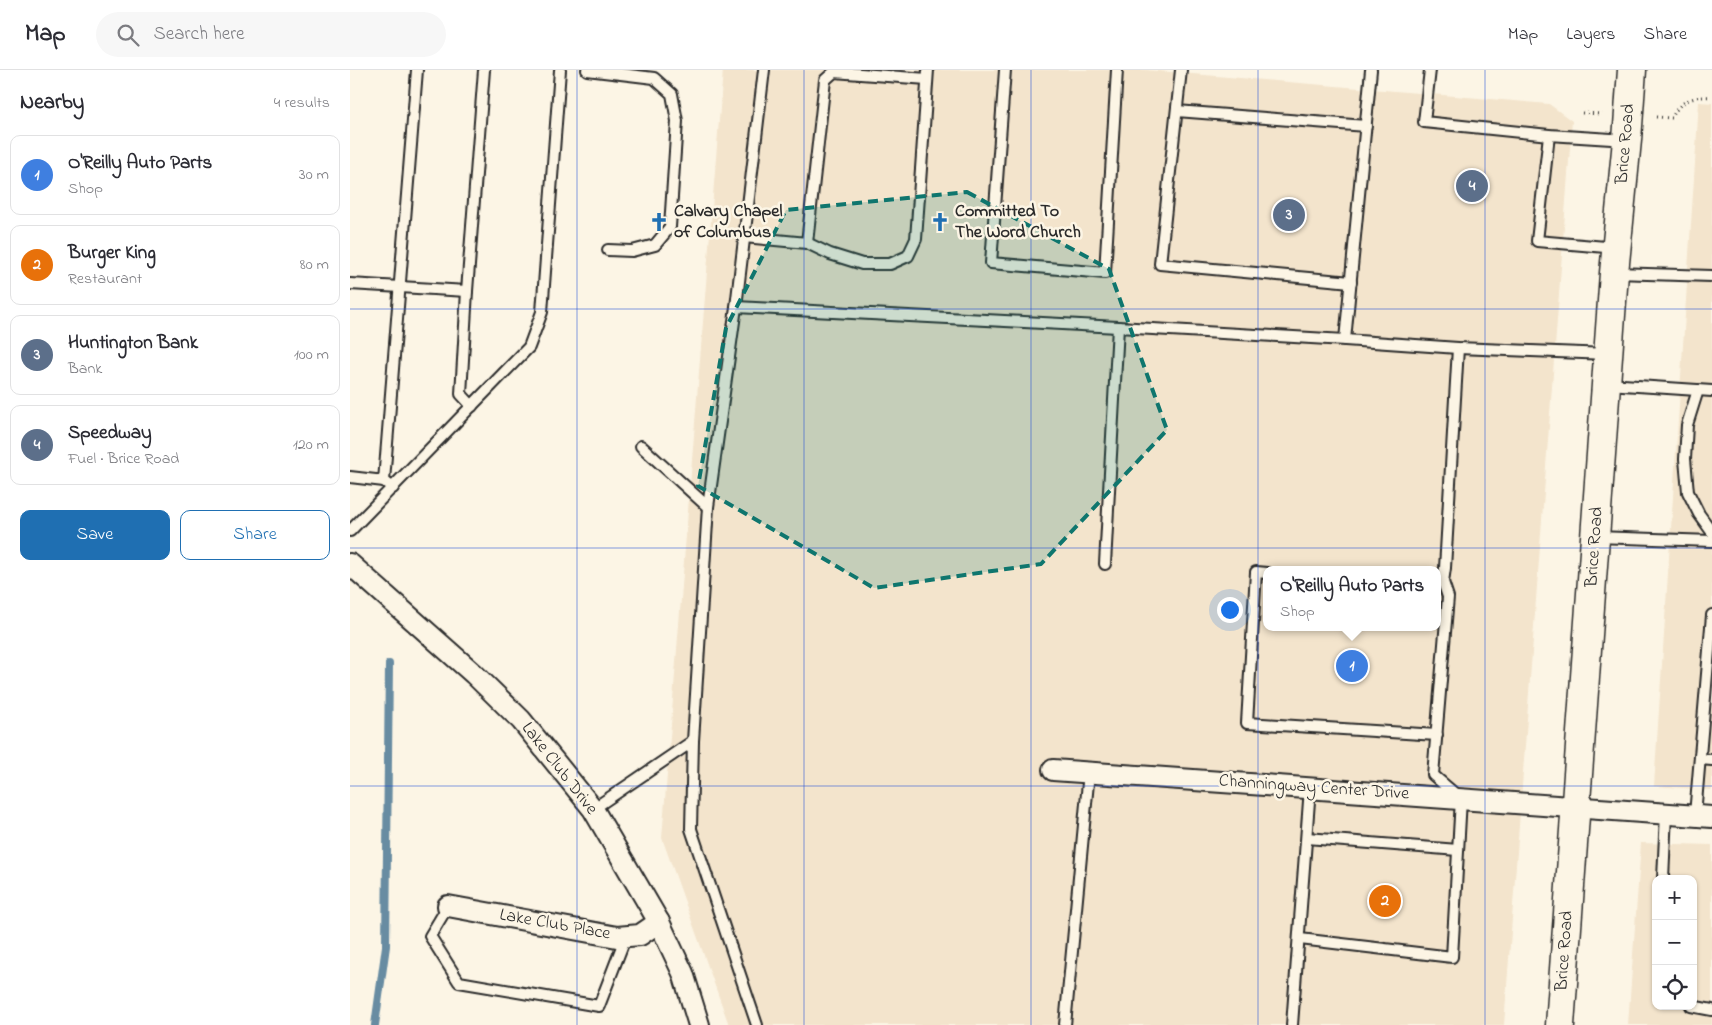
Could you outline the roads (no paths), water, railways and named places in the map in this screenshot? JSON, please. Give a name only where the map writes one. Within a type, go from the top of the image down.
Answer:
[{"type":"main road","name":"Brice Road","points":[[1560,1025],[1616,260],[1632,70]]},
{"type":"street","name":"Lake Club Drive","points":[[350,564],[474,674],[521,720],[593,810],[659,922],[683,973],[699,1025]]},
{"type":"street","name":"Channingway Center Drive","points":[[1053,770],[1703,816]]},
{"type":"street","name":"Lake Club Place","points":[[448,906],[617,937],[640,935],[659,922]]},
{"type":"lane","points":[[384,481],[417,70]]},
{"type":"lane","points":[[472,406],[461,394],[484,70]]},
{"type":"lane","points":[[350,532],[529,347],[542,312],[560,70]]},
{"type":"lane","points":[[582,70],[654,78],[672,94],[677,121],[670,227],[655,245],[632,251],[608,250]]},
{"type":"lane","points":[[757,1025],[691,829],[693,741],[708,507],[736,307],[764,70]]},
{"type":"lane","points":[[1005,70],[991,262],[1105,274],[1116,70]]},
{"type":"lane","points":[[1181,70],[1160,264],[1351,282]]},
{"type":"lane","points":[[1345,340],[1371,70]]},
{"type":"lane","points":[[1430,70],[1424,122],[1549,135],[1627,140]]},
{"type":"lane","points":[[744,237],[807,243],[830,254],[862,264],[890,264],[908,256],[916,239],[928,74],[834,72],[825,80],[807,243]]},
{"type":"lane","points":[[1177,112],[1366,126]]},
{"type":"lane","points":[[1549,135],[1538,241],[1616,260],[1712,276]]},
{"type":"lane","points":[[350,284],[467,292]]},
{"type":"lane","points":[[736,307],[1118,327],[1458,348],[1609,354]]},
{"type":"lane","points":[[1105,564],[1118,327]]},
{"type":"lane","points":[[1441,574],[1449,512],[1458,348]]},
{"type":"lane","points":[[1607,384],[1712,391]]},
{"type":"lane","points":[[1698,390],[1688,425],[1686,459],[1688,492],[1699,514],[1712,532]]},
{"type":"lane","points":[[641,446],[708,507]]},
{"type":"lane","points":[[350,477],[384,481],[392,488]]},
{"type":"lane","points":[[1596,537],[1712,541]]},
{"type":"lane","points":[[1263,573],[1256,572],[1247,723],[1437,736]]},
{"type":"lane","points":[[1300,939],[1452,957],[1461,799],[1433,775],[1448,597],[1441,584]]},
{"type":"lane","points":[[1703,816],[1700,759],[1712,616]]},
{"type":"lane","points":[[593,810],[693,741]]},
{"type":"lane","points":[[1700,759],[1712,760]]},
{"type":"lane","points":[[1065,1025],[1088,772]]},
{"type":"lane","points":[[1292,1025],[1310,788]]},
{"type":"lane","points":[[1663,875],[1666,813]]},
{"type":"lane","points":[[1307,838],[1458,850]]},
{"type":"lane","points":[[448,906],[430,936],[459,982],[477,986],[599,1006],[626,936]]},
{"type":"lane","points":[[1697,1008],[1712,1010]]},
{"type":"waterway","points":[[375,1025],[386,946],[389,664]]},
{"type":"place","name":"Speedway","points":[[1472,186]]},
{"type":"place","name":"Huntington Bank","points":[[1289,215]]},
{"type":"place","name":"Calvary Chapel of Columbus","points":[[659,222]]},
{"type":"place","name":"Committed To The Word Church","points":[[940,222]]},
{"type":"place","name":"O'Reilly Auto Parts","points":[[1352,666]]},
{"type":"place","name":"Burger King","points":[[1385,901]]}]
